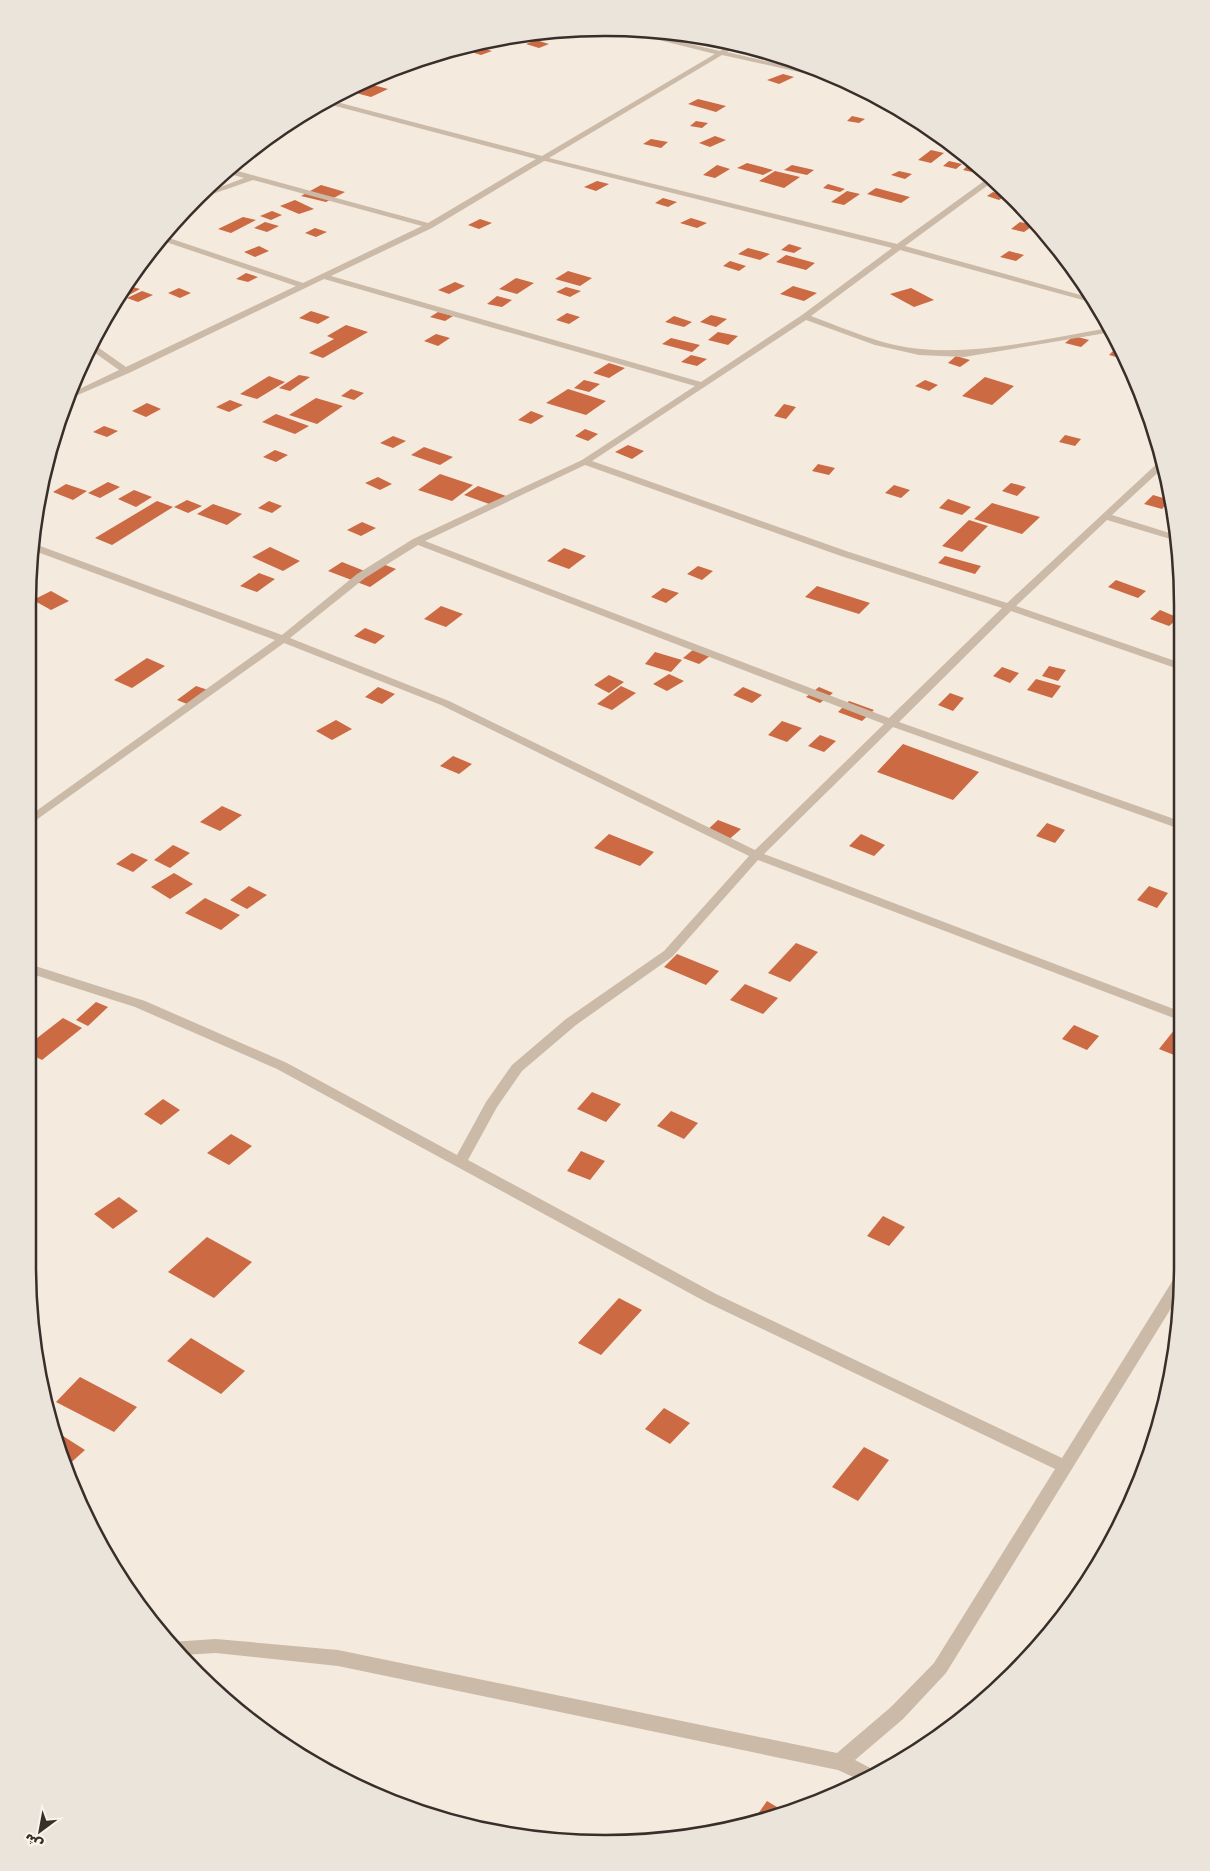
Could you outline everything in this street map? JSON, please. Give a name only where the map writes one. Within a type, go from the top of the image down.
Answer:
[{"type":"street","points":[[665,39],[801,71]]},
{"type":"street","points":[[78,393],[428,226],[545,159],[726,50]]},
{"type":"street","points":[[336,104],[545,159],[900,247],[1084,298]]},
{"type":"street","points":[[235,173],[428,226]]},
{"type":"street","points":[[215,191],[251,178]]},
{"type":"street","points":[[36,817],[283,639],[361,576],[417,541],[585,462],[805,316],[986,183]]},
{"type":"street","points":[[169,240],[302,285]]},
{"type":"street","points":[[323,276],[702,385]]},
{"type":"street","points":[[805,316],[884,344],[919,352],[964,354],[1103,331]]},
{"type":"street","points":[[97,350],[126,371]]},
{"type":"street","points":[[585,462],[846,554],[1174,665]]},
{"type":"street","points":[[460,1162],[491,1105],[517,1068],[571,1022],[668,954],[756,855],[1009,608],[1157,468]]},
{"type":"street","points":[[1106,516],[1170,536]]},
{"type":"street","points":[[417,541],[892,723],[1174,823]]},
{"type":"street","points":[[39,549],[283,639],[445,703],[756,855],[1174,1014]]},
{"type":"street","points":[[36,970],[140,1004],[282,1066],[711,1298],[1066,1467]]},
{"type":"street","points":[[840,1762],[896,1713],[940,1668],[1173,1292]]},
{"type":"street","points":[[183,1648],[216,1646],[338,1658],[840,1762],[864,1772]]},
{"type":"building","points":[[537,40],[549,44],[539,48],[526,44]]},
{"type":"building","points":[[486,49],[492,51],[481,55],[472,52]]},
{"type":"building","points":[[783,74],[794,77],[779,84],[767,80]]},
{"type":"building","points":[[375,85],[388,89],[371,97],[357,93]]},
{"type":"building","points":[[698,99],[726,106],[716,112],[688,104]]},
{"type":"building","points":[[852,116],[865,119],[859,123],[847,121]]},
{"type":"building","points":[[696,121],[708,123],[702,128],[690,126]]},
{"type":"building","points":[[715,136],[726,140],[710,147],[699,143]]},
{"type":"building","points":[[651,139],[668,142],[661,148],[643,144]]},
{"type":"building","points":[[931,150],[944,153],[931,163],[918,160]]},
{"type":"building","points":[[949,161],[962,164],[956,169],[943,166]]},
{"type":"building","points":[[747,163],[773,170],[763,175],[737,168]]},
{"type":"building","points":[[717,165],[730,169],[715,178],[703,175]]},
{"type":"building","points":[[792,165],[814,170],[807,175],[784,170]]},
{"type":"building","points":[[967,166],[974,173],[963,170]]},
{"type":"building","points":[[775,171],[800,177],[784,188],[759,181]]},
{"type":"building","points":[[899,171],[912,174],[905,179],[891,175]]},
{"type":"building","points":[[597,181],[609,184],[596,191],[584,187]]},
{"type":"building","points":[[828,184],[845,189],[840,192],[823,188]]},
{"type":"building","points":[[321,185],[345,192],[326,202],[301,196]]},
{"type":"building","points":[[876,188],[910,197],[901,203],[867,194]]},
{"type":"building","points":[[847,191],[860,194],[844,205],[831,202]]},
{"type":"building","points":[[993,192],[1002,198],[999,200],[987,196]]},
{"type":"building","points":[[663,198],[677,202],[668,207],[655,203]]},
{"type":"building","points":[[295,200],[314,209],[299,214],[280,206]]},
{"type":"building","points":[[272,211],[282,215],[271,220],[260,216]]},
{"type":"building","points":[[243,217],[256,220],[231,233],[218,229]]},
{"type":"building","points":[[691,218],[707,223],[697,228],[680,223]]},
{"type":"building","points":[[480,219],[492,223],[479,229],[468,225]]},
{"type":"building","points":[[265,222],[279,226],[267,232],[254,228]]},
{"type":"building","points":[[1020,222],[1027,223],[1031,227],[1024,232],[1011,229]]},
{"type":"building","points":[[315,228],[327,232],[316,237],[305,233]]},
{"type":"building","points":[[789,244],[802,248],[794,253],[781,250]]},
{"type":"building","points":[[259,246],[269,251],[255,257],[244,252]]},
{"type":"building","points":[[748,248],[770,254],[760,260],[738,254]]},
{"type":"building","points":[[1009,251],[1024,255],[1016,261],[1000,257]]},
{"type":"building","points":[[786,255],[815,263],[806,270],[776,262]]},
{"type":"building","points":[[730,261],[746,266],[739,271],[723,266]]},
{"type":"building","points":[[568,271],[592,278],[580,286],[555,279]]},
{"type":"building","points":[[246,273],[258,277],[248,282],[236,279]]},
{"type":"building","points":[[516,278],[534,283],[517,294],[499,289]]},
{"type":"building","points":[[455,282],[465,286],[449,294],[438,290]]},
{"type":"building","points":[[793,286],[817,293],[804,301],[780,294]]},
{"type":"building","points":[[133,287],[140,289],[128,296]]},
{"type":"building","points":[[566,287],[581,291],[570,297],[556,292]]},
{"type":"building","points":[[179,288],[191,293],[180,298],[168,293]]},
{"type":"building","points":[[911,288],[934,300],[914,307],[890,294]]},
{"type":"building","points":[[142,291],[153,295],[138,302],[127,298]]},
{"type":"building","points":[[497,296],[512,300],[502,307],[487,304]]},
{"type":"building","points":[[311,311],[330,317],[318,324],[299,318]]},
{"type":"building","points":[[438,312],[453,316],[445,321],[430,317]]},
{"type":"building","points":[[567,313],[580,317],[569,324],[556,320]]},
{"type":"building","points":[[711,315],[727,319],[716,327],[700,322]]},
{"type":"building","points":[[674,316],[692,322],[684,327],[665,322]]},
{"type":"building","points":[[346,325],[368,332],[323,358],[309,353],[334,339],[327,336]]},
{"type":"building","points":[[718,332],[738,336],[728,345],[708,340]]},
{"type":"building","points":[[436,334],[450,338],[438,346],[424,341]]},
{"type":"building","points":[[1074,336],[1089,340],[1081,347],[1065,343]]},
{"type":"building","points":[[671,338],[700,345],[692,352],[662,344]]},
{"type":"building","points":[[1114,350],[1117,357],[1109,355]]},
{"type":"building","points":[[691,355],[707,359],[697,366],[681,362]]},
{"type":"building","points":[[956,356],[970,360],[960,367],[948,363]]},
{"type":"building","points":[[609,363],[625,368],[609,378],[593,373]]},
{"type":"building","points":[[299,375],[310,377],[290,391],[279,388]]},
{"type":"building","points":[[269,376],[285,382],[257,399],[240,394]]},
{"type":"building","points":[[985,377],[1014,386],[992,405],[962,396]]},
{"type":"building","points":[[584,380],[600,384],[589,392],[574,388]]},
{"type":"building","points":[[925,380],[938,385],[929,391],[915,386]]},
{"type":"building","points":[[351,389],[364,393],[354,400],[341,396]]},
{"type":"building","points":[[568,389],[606,401],[586,415],[546,403]]},
{"type":"building","points":[[316,398],[343,406],[317,424],[289,415]]},
{"type":"building","points":[[230,400],[243,405],[229,412],[216,407]]},
{"type":"building","points":[[147,403],[161,409],[146,417],[132,411]]},
{"type":"building","points":[[784,404],[796,407],[786,419],[774,416]]},
{"type":"building","points":[[531,411],[544,416],[531,424],[518,420]]},
{"type":"building","points":[[276,414],[309,426],[295,434],[262,422]]},
{"type":"building","points":[[104,426],[118,431],[107,437],[93,432]]},
{"type":"building","points":[[585,429],[598,434],[588,441],[575,436]]},
{"type":"building","points":[[1065,435],[1081,439],[1075,446],[1059,442]]},
{"type":"building","points":[[393,436],[406,441],[393,448],[380,443]]},
{"type":"building","points":[[628,445],[644,451],[632,459],[615,452]]},
{"type":"building","points":[[424,447],[453,457],[440,465],[411,455]]},
{"type":"building","points":[[275,450],[288,455],[276,462],[263,457]]},
{"type":"building","points":[[818,464],[835,468],[829,475],[812,471]]},
{"type":"building","points":[[440,474],[473,485],[452,501],[418,490]]},
{"type":"building","points":[[378,477],[392,484],[380,490],[365,483]]},
{"type":"building","points":[[108,482],[120,487],[100,498],[88,493]]},
{"type":"building","points":[[1011,483],[1026,487],[1017,496],[1002,491]]},
{"type":"building","points":[[66,484],[87,491],[73,500],[53,492]]},
{"type":"building","points":[[894,485],[910,490],[901,498],[885,493]]},
{"type":"building","points":[[478,486],[506,496],[492,505],[464,495]]},
{"type":"building","points":[[134,490],[152,497],[136,507],[118,499]]},
{"type":"building","points":[[1153,495],[1164,498],[1165,506],[1162,509],[1144,504]]},
{"type":"building","points":[[948,499],[971,507],[962,515],[939,508]]},
{"type":"building","points":[[187,500],[202,506],[188,513],[174,507]]},
{"type":"building","points":[[157,501],[173,507],[112,545],[95,538]]},
{"type":"building","points":[[269,501],[282,506],[272,513],[258,508]]},
{"type":"building","points":[[992,503],[1040,517],[1022,534],[974,519]]},
{"type":"building","points":[[213,504],[242,514],[227,525],[197,514]]},
{"type":"building","points":[[969,520],[988,526],[962,552],[942,546]]},
{"type":"building","points":[[362,522],[376,528],[361,536],[347,530]]},
{"type":"building","points":[[270,547],[300,561],[283,571],[252,557]]},
{"type":"building","points":[[564,548],[586,556],[569,569],[547,561]]},
{"type":"building","points":[[945,556],[981,566],[975,574],[938,563]]},
{"type":"building","points":[[342,562],[367,572],[380,563],[396,569],[370,587],[328,571]]},
{"type":"building","points":[[698,566],[713,571],[702,580],[687,574]]},
{"type":"building","points":[[259,573],[275,579],[257,592],[240,586]]},
{"type":"building","points":[[1116,580],[1146,591],[1138,598],[1108,587]]},
{"type":"building","points":[[817,586],[870,603],[859,614],[805,597]]},
{"type":"building","points":[[663,588],[679,593],[666,603],[651,597]]},
{"type":"building","points":[[51,591],[69,601],[51,610],[36,602],[36,598]]},
{"type":"building","points":[[441,606],[463,614],[446,627],[424,619]]},
{"type":"building","points":[[1160,610],[1174,616],[1174,622],[1169,626],[1150,619]]},
{"type":"building","points":[[365,628],[385,636],[375,644],[354,636]]},
{"type":"building","points":[[694,649],[710,656],[699,664],[683,658]]},
{"type":"building","points":[[655,652],[682,660],[671,672],[645,664]]},
{"type":"building","points":[[147,658],[165,666],[132,688],[114,680]]},
{"type":"building","points":[[1049,666],[1066,670],[1058,681],[1042,676]]},
{"type":"building","points":[[1002,667],[1019,673],[1010,683],[993,676]]},
{"type":"building","points":[[669,674],[684,681],[667,691],[653,684]]},
{"type":"building","points":[[609,675],[624,682],[609,693],[594,685]]},
{"type":"building","points":[[1036,679],[1061,686],[1052,698],[1027,690]]},
{"type":"building","points":[[196,686],[211,691],[192,706],[177,700]]},
{"type":"building","points":[[621,686],[636,693],[612,710],[597,704]]},
{"type":"building","points":[[378,687],[395,694],[382,704],[365,697]]},
{"type":"building","points":[[743,687],[762,695],[752,703],[733,695]]},
{"type":"building","points":[[819,687],[833,693],[820,703],[806,697]]},
{"type":"building","points":[[950,693],[964,698],[953,711],[938,705]]},
{"type":"building","points":[[849,701],[874,710],[862,721],[838,712]]},
{"type":"building","points":[[336,720],[352,729],[332,740],[316,731]]},
{"type":"building","points":[[782,721],[802,728],[787,742],[768,735]]},
{"type":"building","points":[[820,735],[836,741],[824,752],[808,746]]},
{"type":"building","points":[[903,744],[979,772],[953,800],[877,772]]},
{"type":"building","points":[[453,756],[472,764],[459,774],[440,766]]},
{"type":"building","points":[[222,806],[242,815],[220,831],[200,822]]},
{"type":"building","points":[[718,820],[741,829],[726,842],[704,833]]},
{"type":"building","points":[[1047,823],[1065,830],[1055,843],[1036,836]]},
{"type":"building","points":[[609,834],[654,852],[640,866],[594,848]]},
{"type":"building","points":[[861,834],[885,845],[874,856],[849,846]]},
{"type":"building","points":[[173,845],[190,853],[170,868],[154,860]]},
{"type":"building","points":[[132,853],[148,860],[133,872],[116,864]]},
{"type":"building","points":[[174,873],[193,884],[170,899],[151,887]]},
{"type":"building","points":[[249,886],[267,895],[247,909],[230,900]]},
{"type":"building","points":[[1149,886],[1168,893],[1157,908],[1137,900]]},
{"type":"building","points":[[205,898],[240,915],[221,930],[185,913]]},
{"type":"building","points":[[796,943],[818,952],[790,982],[768,973]]},
{"type":"building","points":[[677,954],[719,971],[706,985],[664,967]]},
{"type":"building","points":[[745,984],[778,998],[763,1014],[730,1000]]},
{"type":"building","points":[[96,1002],[108,1007],[88,1026],[76,1020]]},
{"type":"building","points":[[63,1018],[82,1028],[42,1060],[36,1057],[36,1039]]},
{"type":"building","points":[[1074,1025],[1099,1036],[1087,1050],[1062,1039]]},
{"type":"building","points":[[1174,1030],[1174,1055],[1159,1049]]},
{"type":"building","points":[[592,1092],[621,1104],[606,1122],[577,1109]]},
{"type":"building","points":[[163,1099],[180,1110],[161,1125],[144,1114]]},
{"type":"building","points":[[671,1111],[698,1123],[684,1139],[657,1126]]},
{"type":"building","points":[[231,1134],[252,1146],[229,1165],[207,1153]]},
{"type":"building","points":[[581,1151],[605,1161],[590,1180],[567,1171]]},
{"type":"building","points":[[119,1197],[138,1211],[113,1229],[94,1214]]},
{"type":"building","points":[[883,1216],[905,1227],[889,1246],[867,1236]]},
{"type":"building","points":[[207,1237],[252,1262],[214,1298],[168,1272]]},
{"type":"building","points":[[619,1298],[642,1310],[601,1355],[578,1343]]},
{"type":"building","points":[[191,1338],[245,1371],[221,1394],[167,1361]]},
{"type":"building","points":[[80,1377],[137,1407],[114,1432],[56,1402]]},
{"type":"building","points":[[664,1408],[690,1423],[670,1444],[645,1429]]},
{"type":"building","points":[[63,1436],[85,1450],[71,1462],[66,1449]]},
{"type":"building","points":[[864,1447],[889,1460],[858,1501],[832,1487]]},
{"type":"building","points":[[767,1801],[778,1808],[759,1813]]}]
